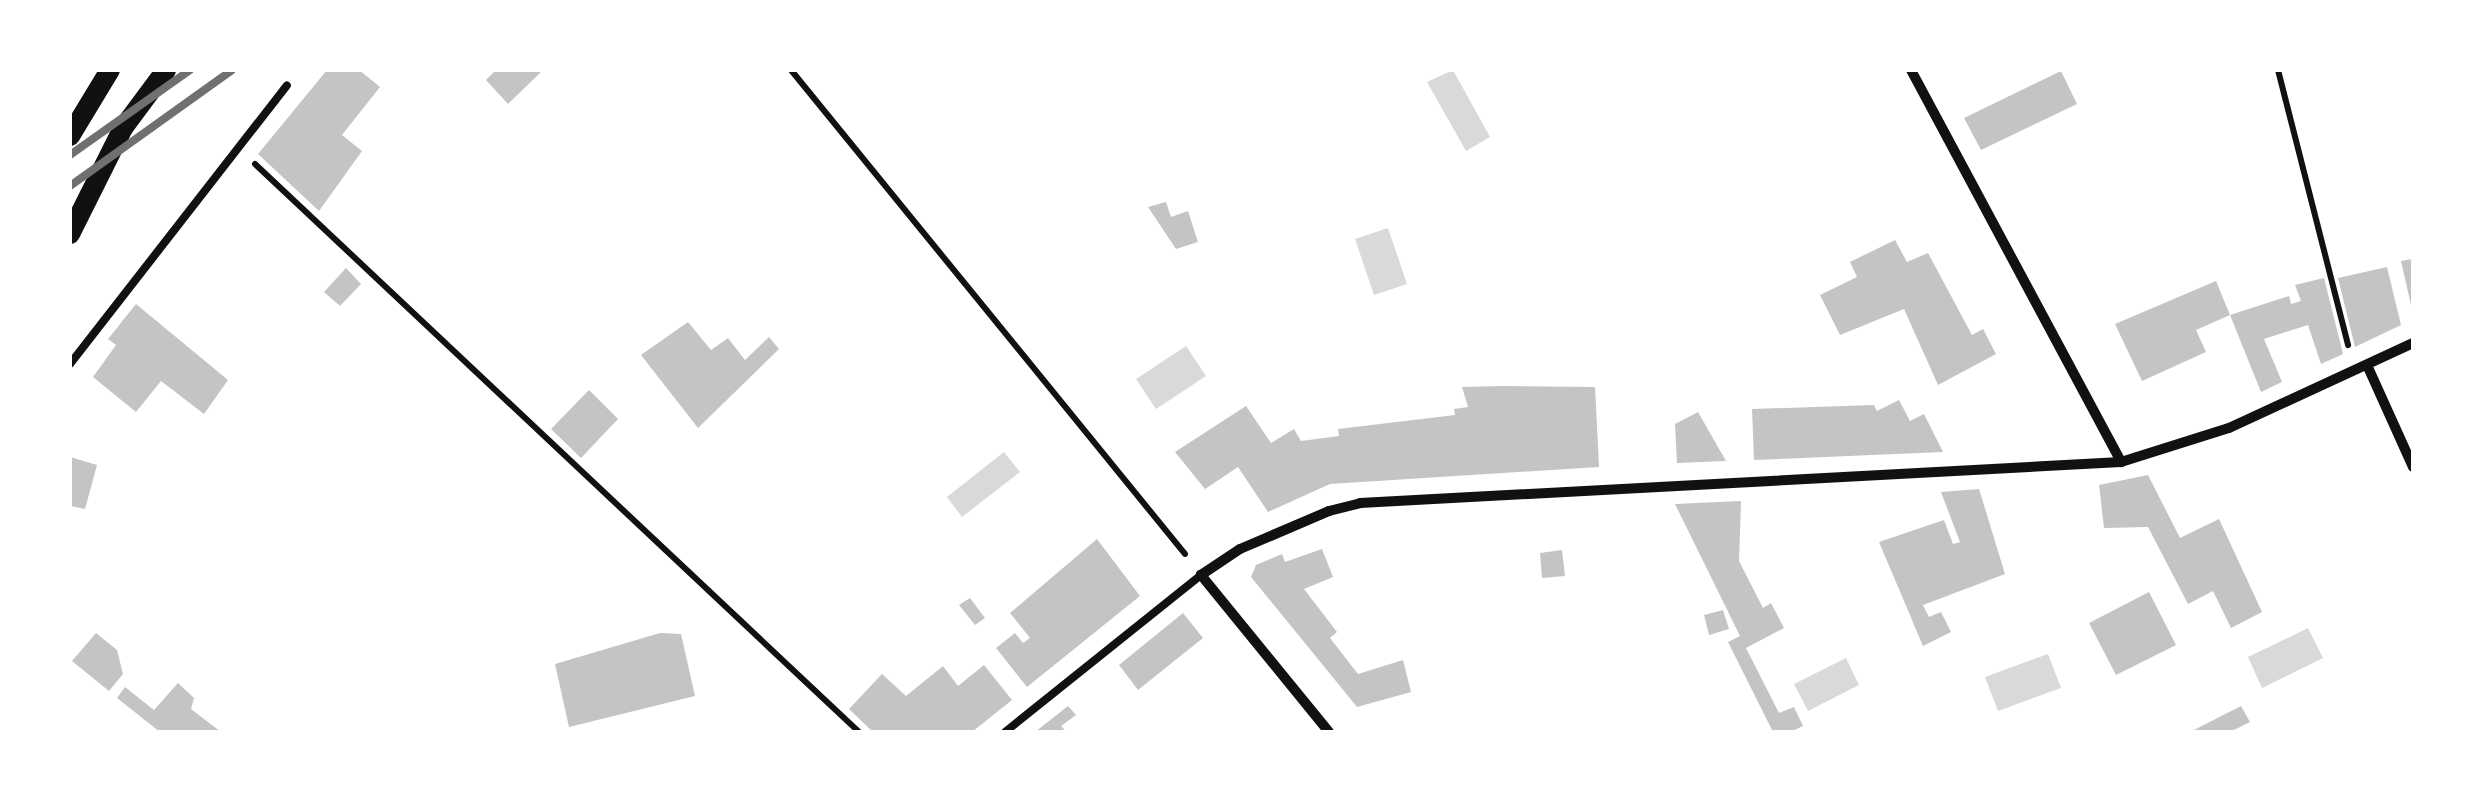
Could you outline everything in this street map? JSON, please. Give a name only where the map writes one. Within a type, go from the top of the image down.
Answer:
[{"type":"main road","points":[[70,234],[143,98],[166,70]]},
{"type":"main road","points":[[70,136],[108,73]]},
{"type":"street","points":[[1912,70],[2122,462]]},
{"type":"street","points":[[1329,732],[1202,575],[1240,549],[1360,503],[2122,462],[2229,428],[2413,343]]},
{"type":"street","points":[[2366,364],[2413,467]]},
{"type":"lane","points":[[70,364],[287,85]]},
{"type":"lane","points":[[1005,732],[1202,575]]},
{"type":"path","points":[[791,70],[1202,575]]},
{"type":"path","points":[[2278,70],[2354,370]]},
{"type":"path","points":[[240,149],[859,732]]},
{"type":"shaded area","points":[[1453,70],[1490,137],[1466,151],[1427,82]]},
{"type":"shaded area","points":[[1388,228],[1407,284],[1374,295],[1355,239]]},
{"type":"shaded area","points":[[1186,346],[1206,376],[1156,409],[1136,379]]},
{"type":"shaded area","points":[[1004,452],[1020,472],[962,517],[947,497]]},
{"type":"shaded area","points":[[2308,628],[2323,658],[2262,688],[2248,657]]},
{"type":"shaded area","points":[[2048,654],[2061,688],[1998,711],[1985,677]]},
{"type":"shaded area","points":[[1846,658],[1859,685],[1808,711],[1794,684]]},
{"type":"building","points":[[327,70],[359,70],[380,87],[342,135],[362,151],[319,211],[258,154]]},
{"type":"building","points":[[496,70],[543,70],[508,104],[486,80]]},
{"type":"building","points":[[2061,71],[2077,104],[1981,150],[1964,118]]},
{"type":"building","points":[[1166,202],[1171,217],[1188,211],[1198,242],[1176,249],[1148,207]]},
{"type":"building","points":[[1895,240],[1907,262],[1928,253],[1972,335],[1983,329],[1996,354],[1938,385],[1904,309],[1840,335],[1820,295],[1857,277],[1850,262]]},
{"type":"building","points":[[2413,259],[2413,305],[2411,305],[2401,261]]},
{"type":"building","points":[[2387,267],[2401,325],[2355,347],[2338,278]]},
{"type":"building","points":[[346,268],[361,284],[340,306],[324,292]]},
{"type":"building","points":[[2324,278],[2343,354],[2321,364],[2308,325],[2264,339],[2282,382],[2261,392],[2230,315],[2289,296],[2291,304],[2301,301],[2295,285]]},
{"type":"building","points":[[2216,281],[2230,315],[2196,330],[2206,352],[2142,381],[2115,324]]},
{"type":"building","points":[[136,304],[228,380],[204,414],[161,381],[136,412],[93,377],[116,345],[108,339]]},
{"type":"building","points":[[688,322],[711,350],[728,338],[745,360],[769,337],[779,349],[698,428],[641,355]]},
{"type":"building","points":[[1462,387],[1595,387],[1599,467],[1330,484],[1268,512],[1238,467],[1205,489],[1175,452],[1246,406],[1271,443],[1294,429],[1301,441],[1339,436],[1338,429],[1455,415],[1454,409],[1468,407]]},
{"type":"building","points":[[589,390],[618,419],[581,458],[551,429]]},
{"type":"building","points":[[1899,400],[1910,421],[1924,414],[1943,452],[1754,460],[1752,409],[1874,405],[1877,411]]},
{"type":"building","points":[[1698,412],[1726,461],[1677,463],[1675,424]]},
{"type":"building","points":[[70,457],[97,465],[85,509],[70,506]]},
{"type":"building","points":[[2148,475],[2180,538],[2219,519],[2262,612],[2231,628],[2213,591],[2188,604],[2148,527],[2104,528],[2099,485]]},
{"type":"building","points":[[1979,489],[2005,574],[1923,605],[1929,617],[1941,612],[1951,632],[1923,646],[1879,542],[1944,520],[1953,544],[1960,542],[1941,492]]},
{"type":"building","points":[[1741,501],[1739,561],[1763,608],[1771,603],[1784,628],[1746,648],[1779,713],[1794,707],[1803,726],[1790,732],[1773,732],[1728,642],[1740,636],[1675,504]]},
{"type":"building","points":[[1097,539],[1140,596],[1027,687],[996,648],[1015,633],[1023,643],[1030,638],[1010,613]]},
{"type":"building","points":[[1322,549],[1333,577],[1304,589],[1337,632],[1330,638],[1358,674],[1403,660],[1411,692],[1357,707],[1251,577],[1256,565],[1282,554],[1285,562]]},
{"type":"building","points":[[1562,550],[1565,576],[1542,578],[1540,553]]},
{"type":"building","points":[[2149,592],[2176,645],[2116,675],[2089,623]]},
{"type":"building","points":[[970,598],[985,618],[975,625],[959,605]]},
{"type":"building","points":[[1723,610],[1729,629],[1709,635],[1704,615]]},
{"type":"building","points":[[1183,613],[1203,638],[1138,690],[1119,665]]},
{"type":"building","points":[[96,633],[117,650],[123,674],[109,691],[72,661]]},
{"type":"building","points":[[660,633],[681,634],[695,696],[569,727],[555,664]]},
{"type":"building","points":[[984,665],[1012,700],[972,732],[873,732],[849,709],[882,674],[906,696],[943,666],[958,686]]},
{"type":"building","points":[[178,683],[194,698],[191,709],[221,732],[160,732],[117,698],[125,687],[154,710]]},
{"type":"building","points":[[1068,706],[1076,715],[1061,726],[1067,732],[1035,732]]},
{"type":"building","points":[[2241,706],[2250,722],[2230,732],[2190,732]]},
{"type":"railway","points":[[70,155],[190,70]]},
{"type":"railway","points":[[70,186],[232,70]]}]
